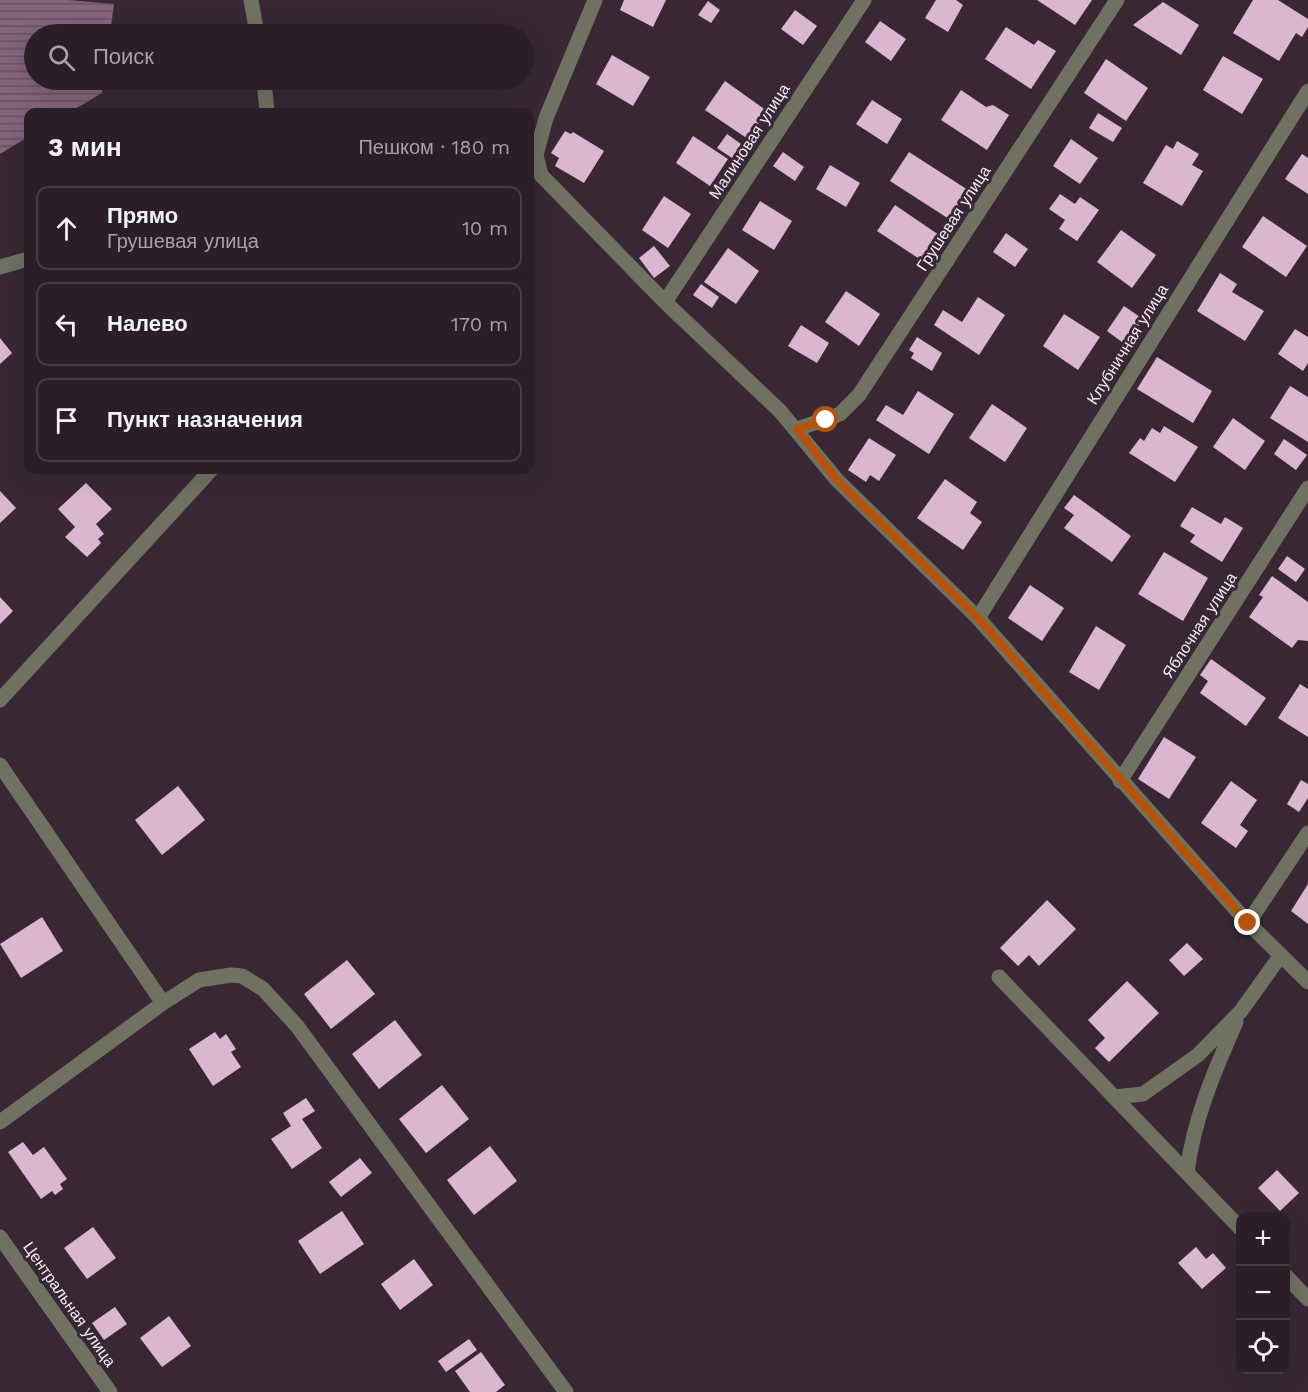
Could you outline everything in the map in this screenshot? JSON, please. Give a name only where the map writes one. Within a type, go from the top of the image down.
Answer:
[{"type":"street","points":[[251,0],[255,24]]},
{"type":"street","points":[[595,0],[546,118],[536,162],[541,174],[664,302],[797,429],[837,480],[978,618],[1248,923],[1308,982]]},
{"type":"street","name":"Малиновая улица","points":[[664,302],[864,0]]},
{"type":"street","name":"Грушевая улица","points":[[797,429],[840,414],[859,395],[1117,0]]},
{"type":"street","points":[[265,90],[267,108]]},
{"type":"street","name":"Клубничная улица","points":[[978,618],[1308,92]]},
{"type":"street","points":[[0,267],[24,260]]},
{"type":"street","points":[[0,700],[206,474]]},
{"type":"street","name":"Яблочная улица","points":[[1120,781],[1308,488]]},
{"type":"street","points":[[0,765],[163,1003]]},
{"type":"street","points":[[1248,923],[1308,833]]},
{"type":"street","points":[[1115,1096],[1132,1097],[1156,1087],[1198,1055],[1241,1011],[1281,955]]},
{"type":"street","points":[[0,1122],[163,1003],[199,980],[242,976],[263,989],[297,1026],[566,1392]]},
{"type":"street","points":[[999,977],[1236,1224]]},
{"type":"street","points":[[1187,1172],[1191,1138],[1205,1092],[1241,1011]]},
{"type":"street","name":"Центральная улица","points":[[0,1237],[110,1392]]},
{"type":"street","points":[[1290,1280],[1308,1299]]},
{"type":"shaded area","points":[[0,0],[68,0],[114,4],[111,24],[24,24],[24,90],[102,90],[102,93],[77,108],[24,108],[24,139],[0,154]]},
{"type":"building","points":[[624,0],[666,0],[653,27],[620,10]]},
{"type":"building","points":[[936,0],[956,0],[963,5],[948,32],[925,18]]},
{"type":"building","points":[[1037,0],[1092,0],[1075,25]]},
{"type":"building","points":[[1253,0],[1278,0],[1308,19],[1308,27],[1302,37],[1296,33],[1279,61],[1233,33]]},
{"type":"building","points":[[708,1],[720,10],[711,23],[698,15]]},
{"type":"building","points":[[1163,2],[1199,25],[1181,55],[1133,25]]},
{"type":"building","points":[[795,10],[817,26],[803,45],[781,29]]},
{"type":"building","points":[[880,21],[906,39],[891,61],[865,42]]},
{"type":"building","points":[[1006,27],[1034,45],[1038,40],[1056,51],[1031,89],[985,59]]},
{"type":"building","points":[[612,55],[650,77],[633,106],[596,84]]},
{"type":"building","points":[[1223,56],[1263,79],[1242,114],[1203,90]]},
{"type":"building","points":[[1106,59],[1148,88],[1126,121],[1084,93]]},
{"type":"building","points":[[725,81],[767,111],[748,139],[705,110]]},
{"type":"building","points":[[961,90],[986,107],[993,105],[1009,115],[987,150],[941,120]]},
{"type":"building","points":[[872,100],[902,119],[887,144],[856,124]]},
{"type":"building","points":[[1098,113],[1122,128],[1113,142],[1089,128]]},
{"type":"building","points":[[565,131],[571,134],[573,132],[604,151],[584,183],[555,166],[559,158],[551,153]]},
{"type":"building","points":[[727,134],[748,149],[738,162],[717,148]]},
{"type":"building","points":[[693,136],[728,159],[710,186],[676,163]]},
{"type":"building","points":[[1071,139],[1098,158],[1080,184],[1053,166]]},
{"type":"building","points":[[1177,141],[1199,154],[1192,165],[1203,171],[1182,206],[1143,183],[1166,145],[1173,149]]},
{"type":"building","points":[[783,152],[804,167],[795,181],[773,166]]},
{"type":"building","points":[[909,152],[968,190],[949,219],[890,181]]},
{"type":"building","points":[[1302,154],[1308,158],[1308,194],[1285,179]]},
{"type":"building","points":[[830,165],[860,183],[846,207],[816,189]]},
{"type":"building","points":[[1060,194],[1075,204],[1080,197],[1099,210],[1077,241],[1059,229],[1065,220],[1049,209]]},
{"type":"building","points":[[664,196],[691,214],[668,248],[642,230]]},
{"type":"building","points":[[760,201],[792,221],[774,250],[742,230]]},
{"type":"building","points":[[895,205],[939,235],[921,260],[877,231]]},
{"type":"building","points":[[1263,216],[1307,246],[1286,277],[1242,247]]},
{"type":"building","points":[[1121,230],[1156,255],[1132,288],[1097,262]]},
{"type":"building","points":[[1006,233],[1028,249],[1015,267],[993,252]]},
{"type":"building","points":[[654,246],[670,266],[654,278],[639,258]]},
{"type":"building","points":[[728,248],[759,271],[736,304],[704,282]]},
{"type":"building","points":[[1220,273],[1237,284],[1232,292],[1264,311],[1245,341],[1197,311]]},
{"type":"building","points":[[701,284],[719,297],[712,308],[693,295]]},
{"type":"building","points":[[846,291],[880,314],[859,346],[825,322]]},
{"type":"building","points":[[978,297],[1005,315],[979,355],[934,325],[943,310],[962,322]]},
{"type":"building","points":[[1124,306],[1143,319],[1126,345],[1107,331]]},
{"type":"building","points":[[1064,314],[1100,337],[1078,370],[1043,346]]},
{"type":"building","points":[[801,325],[829,343],[817,363],[788,346]]},
{"type":"building","points":[[1295,329],[1308,337],[1308,363],[1303,371],[1278,354]]},
{"type":"building","points":[[917,337],[942,353],[932,371],[911,358],[914,353],[909,350]]},
{"type":"building","points":[[0,338],[12,353],[0,364]]},
{"type":"building","points":[[1157,357],[1212,391],[1193,423],[1137,389]]},
{"type":"building","points":[[1290,386],[1308,397],[1308,442],[1270,418]]},
{"type":"building","points":[[918,391],[954,414],[929,454],[876,420],[886,405],[903,415]]},
{"type":"building","points":[[992,404],[1027,428],[1005,462],[969,438]]},
{"type":"building","points":[[1233,418],[1265,441],[1245,470],[1213,447]]},
{"type":"building","points":[[1164,426],[1198,447],[1175,482],[1129,453],[1140,438],[1144,441],[1152,428],[1160,433]]},
{"type":"building","points":[[869,438],[896,455],[879,481],[870,475],[866,482],[848,470]]},
{"type":"building","points":[[1284,439],[1307,455],[1296,470],[1274,454]]},
{"type":"building","points":[[945,479],[977,502],[970,513],[982,522],[963,550],[917,518]]},
{"type":"building","points":[[86,483],[112,509],[96,524],[104,534],[98,539],[101,543],[87,557],[65,537],[75,527],[58,509]]},
{"type":"building","points":[[0,491],[16,508],[0,523]]},
{"type":"building","points":[[1074,495],[1131,536],[1112,562],[1064,528],[1074,515],[1064,508]]},
{"type":"building","points":[[1192,507],[1221,524],[1225,517],[1243,528],[1222,562],[1190,542],[1195,535],[1180,526]]},
{"type":"building","points":[[1164,552],[1208,578],[1183,621],[1138,594]]},
{"type":"building","points":[[1287,556],[1305,569],[1296,582],[1278,569]]},
{"type":"building","points":[[1272,576],[1308,602],[1308,641],[1298,640],[1292,648],[1249,617],[1263,597],[1259,595]]},
{"type":"building","points":[[1030,585],[1064,608],[1042,641],[1008,618]]},
{"type":"building","points":[[0,597],[13,611],[0,624]]},
{"type":"building","points":[[1096,626],[1126,645],[1099,690],[1069,672]]},
{"type":"building","points":[[1211,659],[1266,698],[1246,726],[1200,693],[1208,681],[1200,675]]},
{"type":"building","points":[[1300,684],[1308,689],[1308,737],[1278,718]]},
{"type":"building","points":[[1164,737],[1196,757],[1169,799],[1138,779]]},
{"type":"building","points":[[1301,780],[1308,784],[1308,798],[1299,812],[1287,804]]},
{"type":"building","points":[[1231,781],[1257,800],[1240,825],[1248,831],[1236,848],[1201,823]]},
{"type":"building","points":[[178,786],[205,820],[162,855],[135,820]]},
{"type":"building","points":[[1308,884],[1308,924],[1291,911]]},
{"type":"building","points":[[1047,900],[1076,929],[1039,966],[1029,955],[1018,966],[1000,948]]},
{"type":"building","points":[[42,917],[63,951],[21,978],[0,944]]},
{"type":"building","points":[[1187,943],[1203,959],[1184,976],[1169,960]]},
{"type":"building","points":[[347,960],[375,994],[331,1029],[304,994]]},
{"type":"building","points":[[1127,981],[1159,1013],[1109,1062],[1095,1048],[1105,1038],[1088,1020]]},
{"type":"building","points":[[395,1020],[422,1055],[379,1089],[352,1054]]},
{"type":"building","points":[[215,1032],[220,1039],[226,1034],[236,1049],[231,1052],[241,1067],[213,1086],[189,1049]]},
{"type":"building","points":[[442,1085],[469,1119],[426,1153],[399,1119]]},
{"type":"building","points":[[306,1098],[315,1111],[302,1119],[322,1148],[292,1169],[271,1139],[291,1126],[283,1113]]},
{"type":"building","points":[[23,1142],[33,1155],[44,1147],[67,1179],[60,1184],[63,1189],[55,1195],[52,1191],[41,1199],[8,1152]]},
{"type":"building","points":[[490,1146],[517,1181],[474,1215],[447,1180]]},
{"type":"building","points":[[360,1158],[372,1173],[341,1197],[329,1182]]},
{"type":"building","points":[[1277,1170],[1299,1193],[1280,1211],[1258,1188]]},
{"type":"building","points":[[342,1211],[364,1244],[320,1274],[298,1241]]},
{"type":"building","points":[[93,1227],[116,1258],[87,1279],[64,1248]]},
{"type":"building","points":[[1196,1247],[1206,1259],[1213,1253],[1226,1268],[1202,1289],[1178,1263]]},
{"type":"building","points":[[414,1259],[433,1285],[400,1310],[381,1284]]},
{"type":"building","points":[[115,1307],[127,1324],[104,1340],[92,1323]]},
{"type":"building","points":[[169,1316],[191,1346],[162,1367],[140,1338]]},
{"type":"building","points":[[469,1339],[477,1350],[446,1372],[438,1361]]},
{"type":"building","points":[[481,1352],[505,1385],[496,1392],[470,1392],[455,1371]]},
{"type":"route","points":[[826,420],[797,429],[837,480],[978,618],[1248,923]]}]
